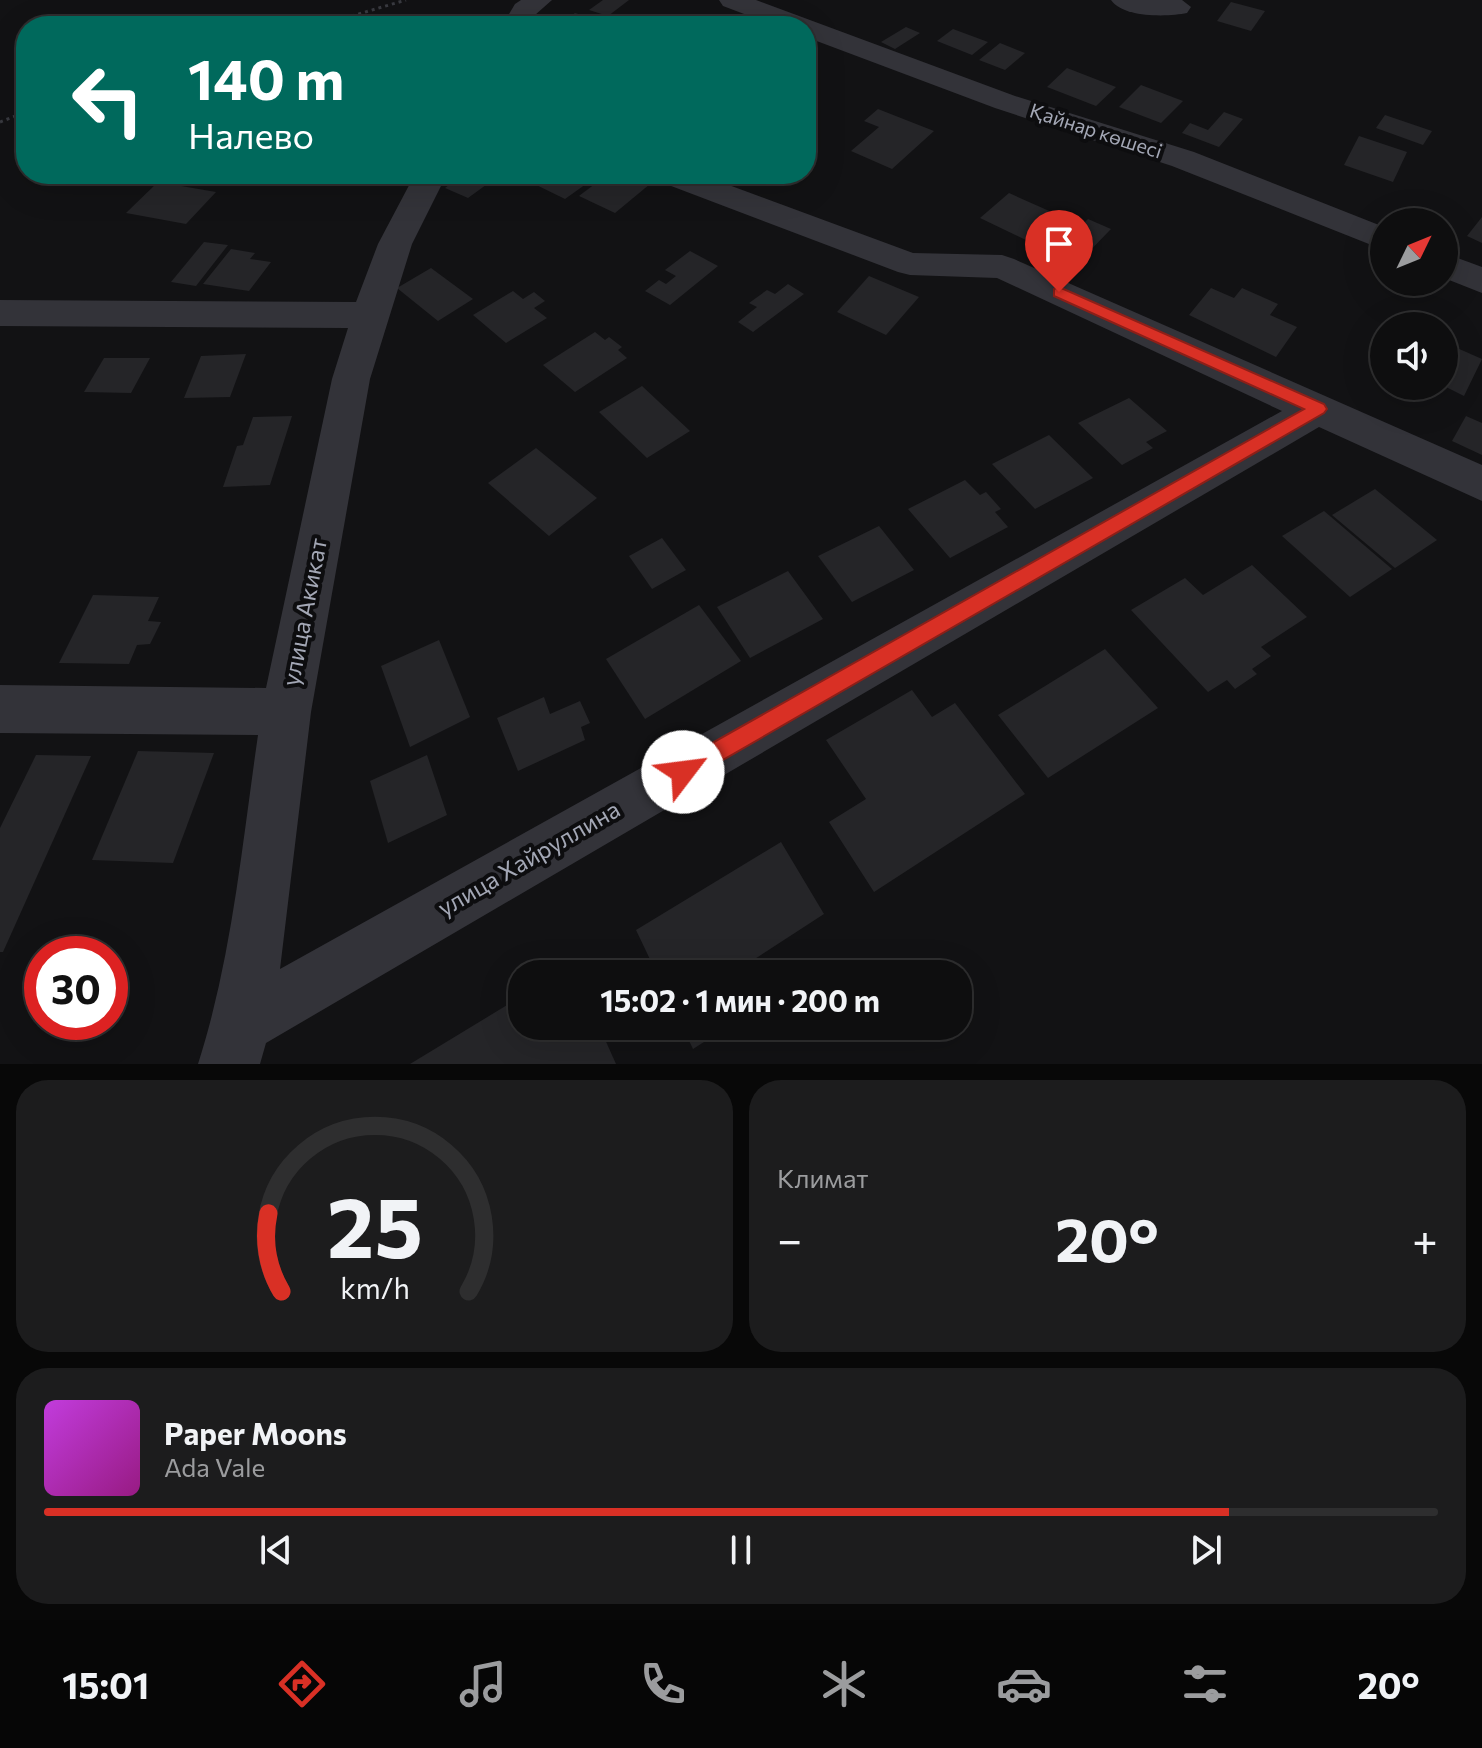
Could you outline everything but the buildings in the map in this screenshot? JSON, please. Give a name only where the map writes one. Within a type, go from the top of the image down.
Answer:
[{"type":"street","points":[[521,16],[539,0]]},
{"type":"street","points":[[732,0],[774,16]]},
{"type":"street","points":[[1124,0],[1144,6],[1178,7]]},
{"type":"street","name":"Қайнар көшесі","points":[[816,32],[1005,102],[1183,159],[1370,233]]},
{"type":"street","name":"улица Акикат","points":[[235,1044],[260,914],[286,712],[351,379],[395,244],[426,184]]},
{"type":"street","points":[[696,184],[910,264],[1002,267],[1482,484]]},
{"type":"street","points":[[1458,270],[1482,281]]},
{"type":"street","points":[[0,313],[370,315]]},
{"type":"street","name":"улица Хайруллина","points":[[235,1044],[1318,409]]},
{"type":"street","points":[[0,709],[286,712]]},
{"type":"path","points":[[352,16],[406,0]]},
{"type":"route","points":[[683,772],[1318,409],[1059,292]]}]
